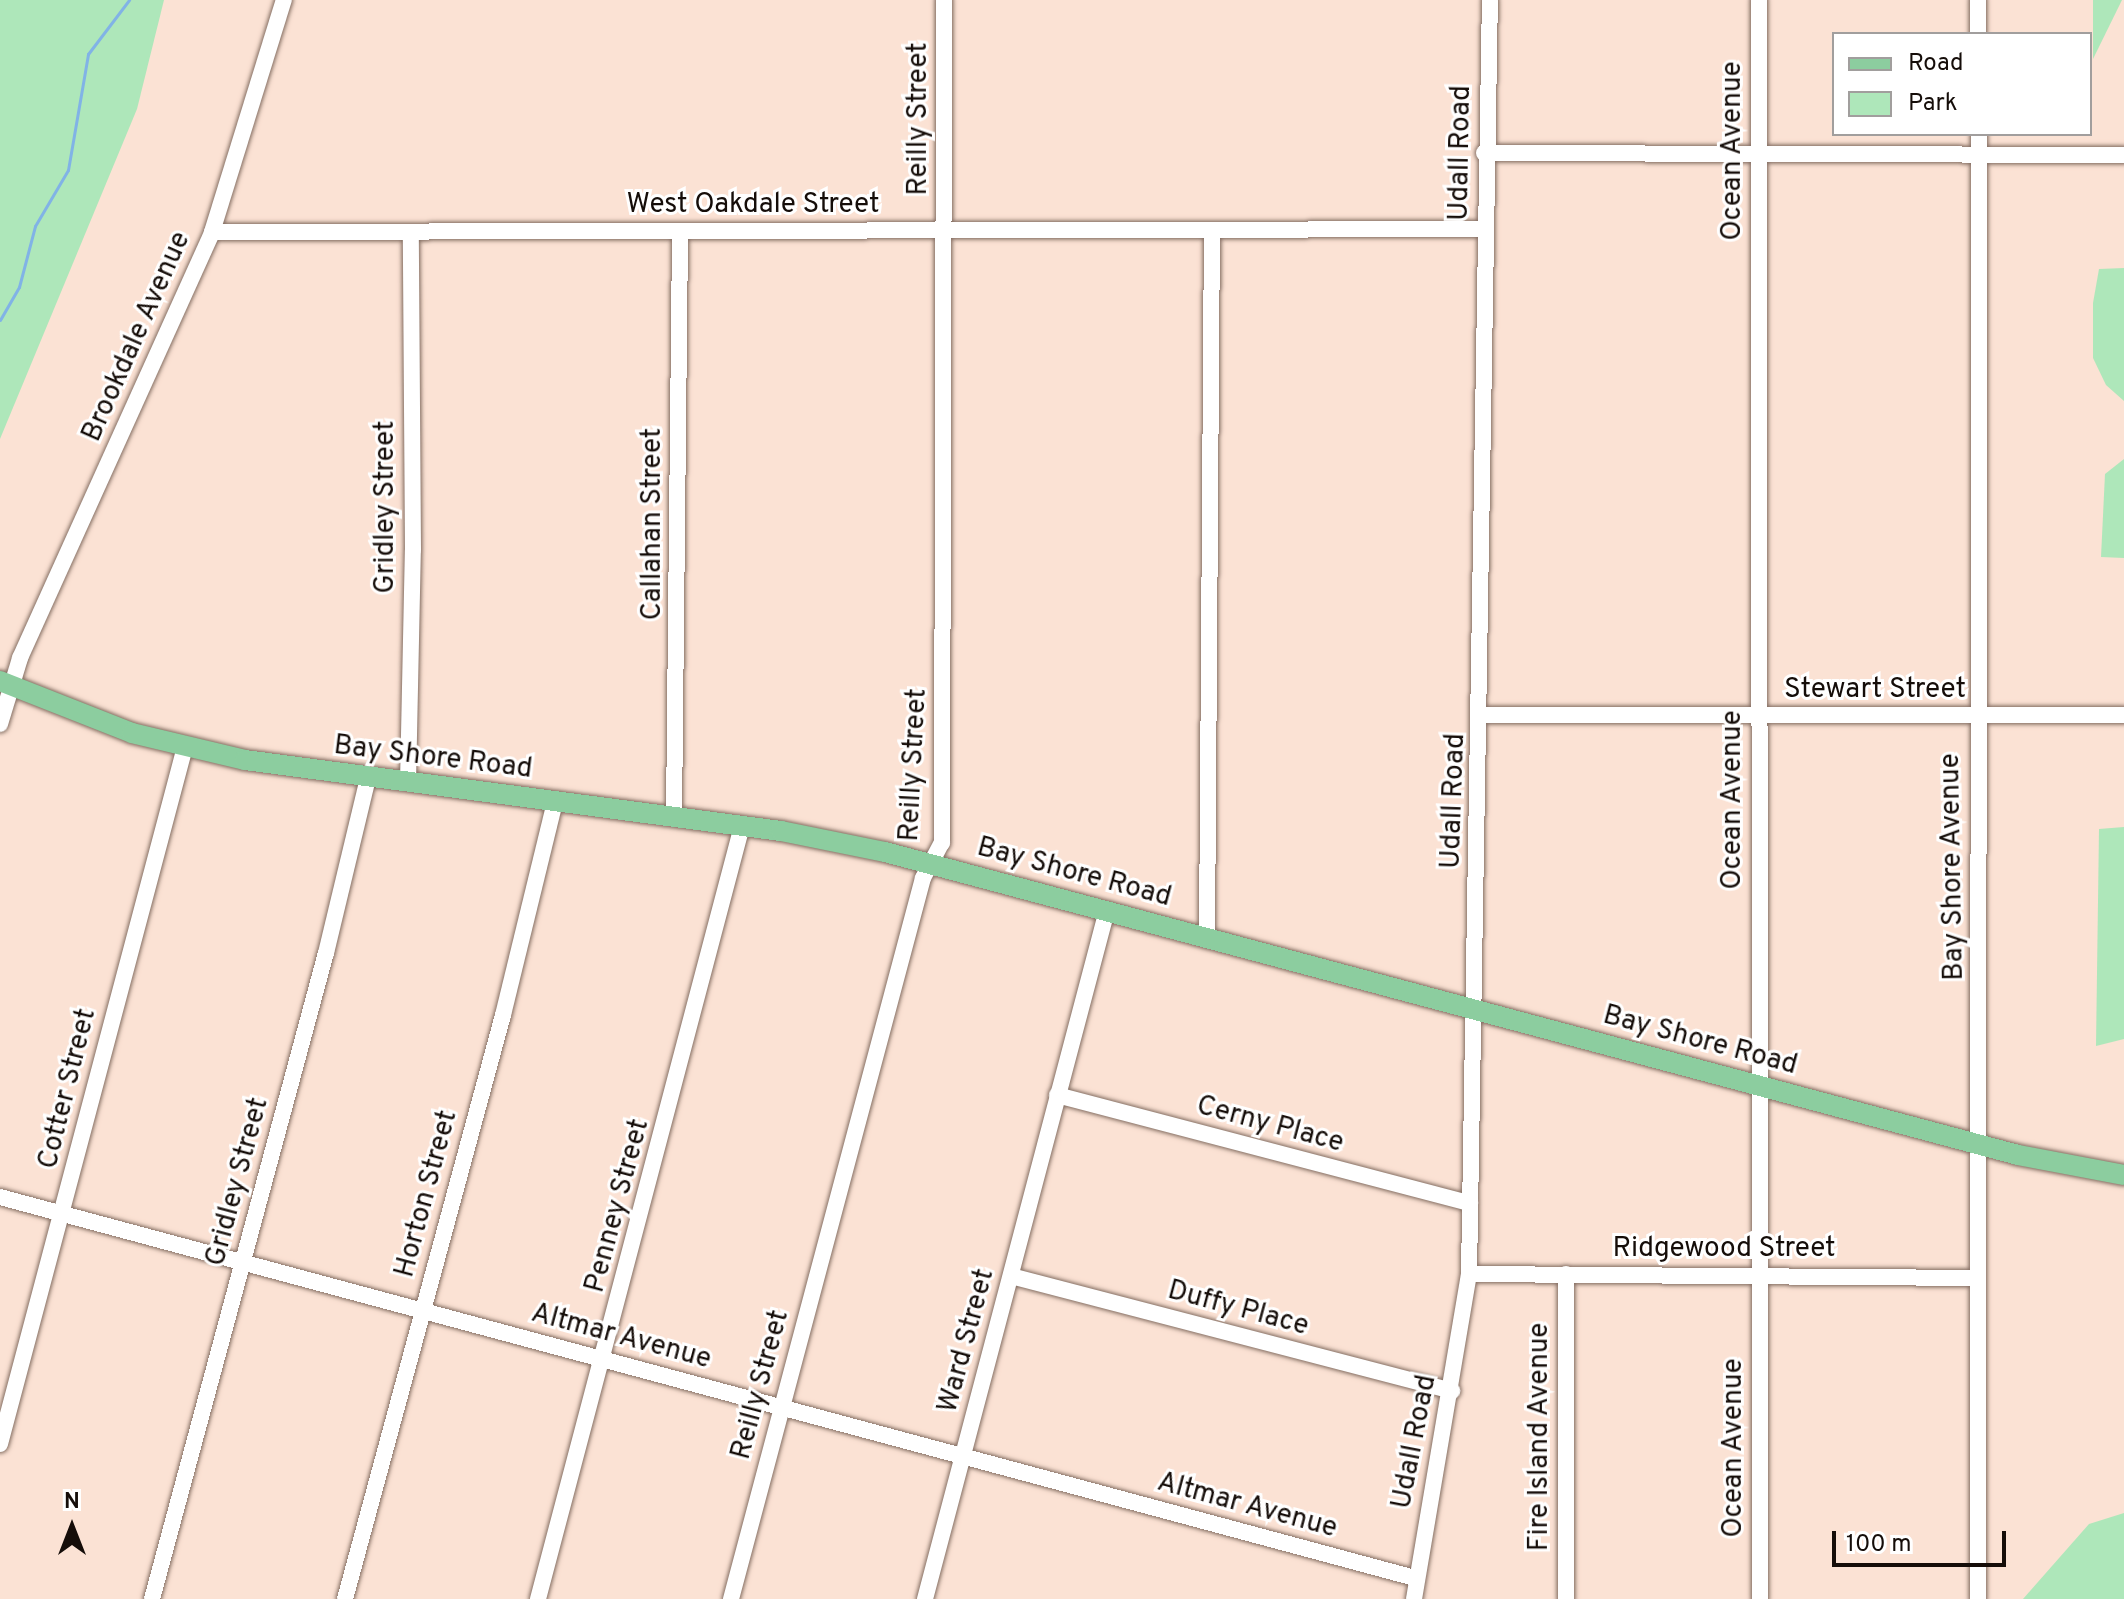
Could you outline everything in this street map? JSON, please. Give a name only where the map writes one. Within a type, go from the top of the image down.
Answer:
[{"type":"main road","name":"Bay Shore Road","points":[[6,683],[96,720],[185,747],[368,778],[742,826],[932,864],[1979,1145],[2124,1175]]},
{"type":"street","name":"Brookdale Avenue","points":[[0,724],[6,683],[212,232],[284,0]]},
{"type":"street","name":"Reilly Street","points":[[731,1599],[923,878],[943,839],[944,0]]},
{"type":"street","name":"Udall Road","points":[[1414,1599],[1415,1578],[1452,1391],[1469,1274],[1482,715],[1484,153],[1490,0]]},
{"type":"street","name":"Ocean Avenue","points":[[1759,0],[1760,1599]]},
{"type":"street","points":[[1978,0],[1978,32]]},
{"type":"street","name":"Bay Shore Avenue","points":[[1978,1599],[1979,136]]},
{"type":"street","points":[[1484,153],[2124,155]]},
{"type":"street","name":"West Oakdale Street","points":[[212,232],[1486,229]]},
{"type":"street","points":[[1207,938],[1212,230]]},
{"type":"street","name":"Gridley Street","points":[[408,783],[413,550],[411,232]]},
{"type":"street","name":"Callahan Street","points":[[674,817],[680,232]]},
{"type":"street","name":"Stewart Street","points":[[1482,715],[2124,715]]},
{"type":"street","name":"Cotter Street","points":[[0,1444],[185,747]]},
{"type":"street","name":"Gridley Street","points":[[152,1599],[368,778]]},
{"type":"street","name":"Horton Street","points":[[345,1599],[555,801]]},
{"type":"street","name":"Penney Street","points":[[538,1599],[604,1360],[742,826]]},
{"type":"street","name":"Ward Street","points":[[925,1599],[1107,910]]},
{"type":"street","name":"Cerny Place","points":[[1057,1095],[1470,1203]]},
{"type":"street","name":"Altmar Avenue","points":[[0,1197],[1415,1578]]},
{"type":"street","name":"Ridgewood Street","points":[[1469,1274],[1759,1273],[1978,1278]]},
{"type":"street","name":"Fire Island Avenue","points":[[1566,1274],[1566,1599]]},
{"type":"street","name":"Duffy Place","points":[[1011,1276],[1452,1391]]},
{"type":"green space","points":[[0,0],[164,0],[137,109],[0,439]]},
{"type":"green space","points":[[2093,0],[2122,0],[2093,59]]},
{"type":"green space","points":[[2124,268],[2124,401],[2106,385],[2093,358],[2093,303],[2099,269]]},
{"type":"green space","points":[[2124,459],[2124,558],[2101,557],[2105,474]]},
{"type":"green space","points":[[2124,827],[2124,1039],[2096,1046],[2099,829]]},
{"type":"green space","points":[[2124,1513],[2124,1599],[2023,1599],[2089,1524]]},
{"type":"waterway","points":[[0,320],[19,287],[35,226],[68,170],[88,54],[129,0]]}]
